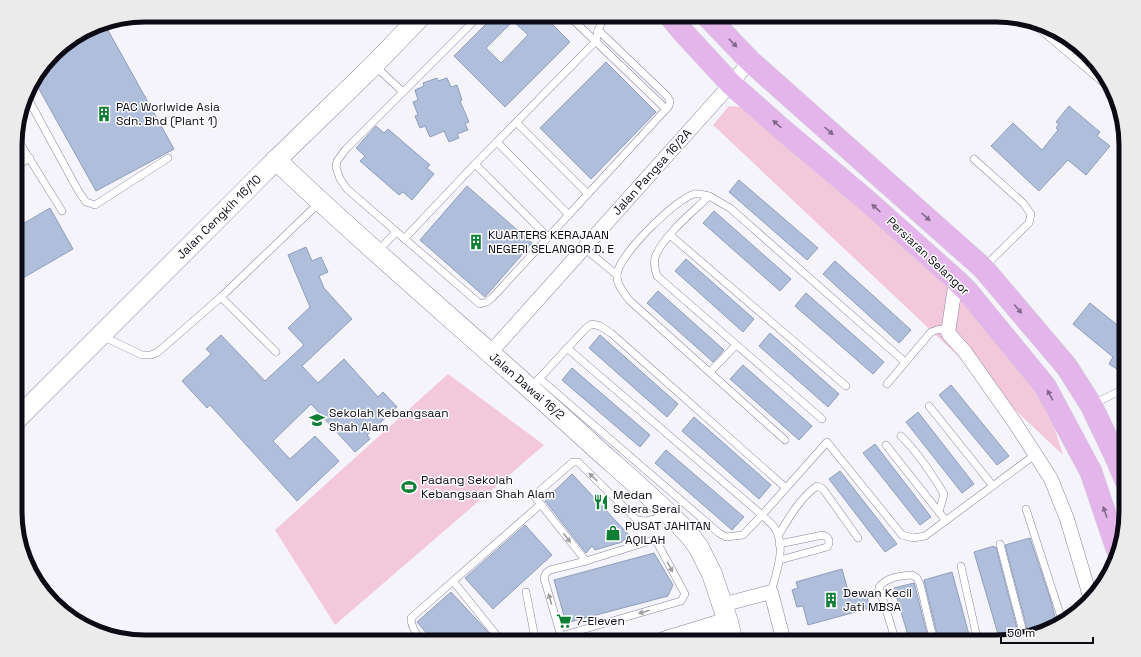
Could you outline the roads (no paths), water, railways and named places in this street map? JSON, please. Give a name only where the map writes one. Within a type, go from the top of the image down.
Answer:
[{"type":"main road","name":"Persiaran Selangor","points":[[675,22],[731,84],[865,199],[968,292],[1045,386],[1091,472],[1115,543]]},
{"type":"main road","points":[[713,22],[750,61],[983,268],[1067,366],[1091,405],[1119,463]]},
{"type":"street","name":"Jalan Cengkih 16/10","points":[[22,414],[415,22]]},
{"type":"street","name":"Jalan Pangsa 16/2A","points":[[490,353],[750,61]]},
{"type":"street","name":"Jalan Dawai 16/2","points":[[276,160],[320,202],[490,353],[535,383],[670,515],[691,537],[699,548],[712,574],[731,635]]},
{"type":"street","points":[[956,280],[948,333],[965,352],[1036,454],[1051,479],[1067,519],[1089,593]]},
{"type":"street","points":[[678,635],[771,592],[782,635]]},
{"type":"lane","points":[[473,22],[346,149],[337,160],[336,167],[340,179],[347,189],[480,304],[487,302],[492,298],[669,106],[670,102],[667,96],[598,30]]},
{"type":"lane","points":[[576,22],[666,109]]},
{"type":"lane","points":[[404,239],[475,164],[596,41],[598,30],[602,22]]},
{"type":"lane","points":[[1041,30],[1102,81]]},
{"type":"lane","points":[[374,64],[403,92]]},
{"type":"lane","points":[[30,102],[79,192],[86,202],[95,204],[168,158]]},
{"type":"lane","points":[[517,123],[588,194]]},
{"type":"lane","points":[[497,142],[569,215]]},
{"type":"lane","points":[[22,145],[62,210]]},
{"type":"lane","points":[[22,163],[30,158]]},
{"type":"lane","points":[[974,159],[1023,203],[1031,214],[1029,223],[983,268]]},
{"type":"lane","points":[[475,164],[548,237]]},
{"type":"lane","points":[[786,440],[629,300],[618,284],[617,275],[628,251],[655,222],[684,198],[696,193],[709,196],[730,208],[905,362]]},
{"type":"lane","points":[[709,196],[670,235],[655,256],[654,270],[657,276],[822,419]]},
{"type":"lane","points":[[101,336],[142,355],[151,355],[158,352],[221,297],[320,202]]},
{"type":"lane","points":[[377,252],[396,232]]},
{"type":"lane","points":[[670,235],[846,386]]},
{"type":"lane","points":[[584,248],[617,275]]},
{"type":"lane","points":[[221,297],[276,352]]},
{"type":"lane","points":[[786,488],[611,333],[600,326],[592,324],[586,328],[535,383],[719,533],[726,536],[742,535],[762,515],[827,442],[902,535],[913,538],[925,536],[1036,454]]},
{"type":"lane","points":[[887,384],[931,332],[940,329],[948,333]]},
{"type":"lane","points":[[710,372],[736,345]]},
{"type":"lane","points":[[567,348],[762,515],[776,530],[780,560],[771,592]]},
{"type":"lane","points":[[1091,405],[1119,391]]},
{"type":"lane","points":[[929,406],[993,486]]},
{"type":"lane","points":[[901,436],[932,475],[944,494],[939,512]]},
{"type":"lane","points":[[886,445],[946,521]]},
{"type":"lane","points":[[586,561],[535,497],[536,494],[573,462],[578,462],[637,520],[646,521],[670,515]]},
{"type":"lane","points":[[778,536],[799,503],[807,493],[816,486],[823,489],[858,538]]},
{"type":"lane","points":[[417,635],[410,623],[411,618],[541,504]]},
{"type":"lane","points":[[1026,509],[1061,616]]},
{"type":"lane","points":[[779,544],[823,535],[829,540],[827,547],[780,560]]},
{"type":"lane","points":[[561,635],[544,578],[546,573],[550,570],[586,561],[653,540],[658,544],[685,594],[681,601],[575,635]]},
{"type":"lane","points":[[1000,544],[1023,632]]},
{"type":"lane","points":[[961,566],[976,635]]},
{"type":"lane","points":[[894,635],[879,587],[885,581],[898,576],[912,575],[920,584],[932,635]]},
{"type":"lane","points":[[453,581],[496,635]]},
{"type":"lane","points":[[526,592],[534,635]]},
{"type":"place","name":"PAC Worlwide Asia Sdn. Bhd (Plant 1)","points":[[104,114]]},
{"type":"place","name":"KUARTERS KERAJAAN NEGERI SELANGOR D. E","points":[[476,242]]},
{"type":"place","name":"Sekolah Kebangsaan Shah Alam","points":[[317,420]]},
{"type":"place","name":"Padang Sekolah Kebangsaan Shah Alam","points":[[409,487]]},
{"type":"place","name":"Medan Selera Serai","points":[[601,502]]},
{"type":"place","name":"PUSAT JAHITAN AQILAH","points":[[613,533]]},
{"type":"place","name":"Dewan Kecil Jati MBSA","points":[[831,600]]},
{"type":"place","name":"7-Eleven","points":[[564,621]]}]
